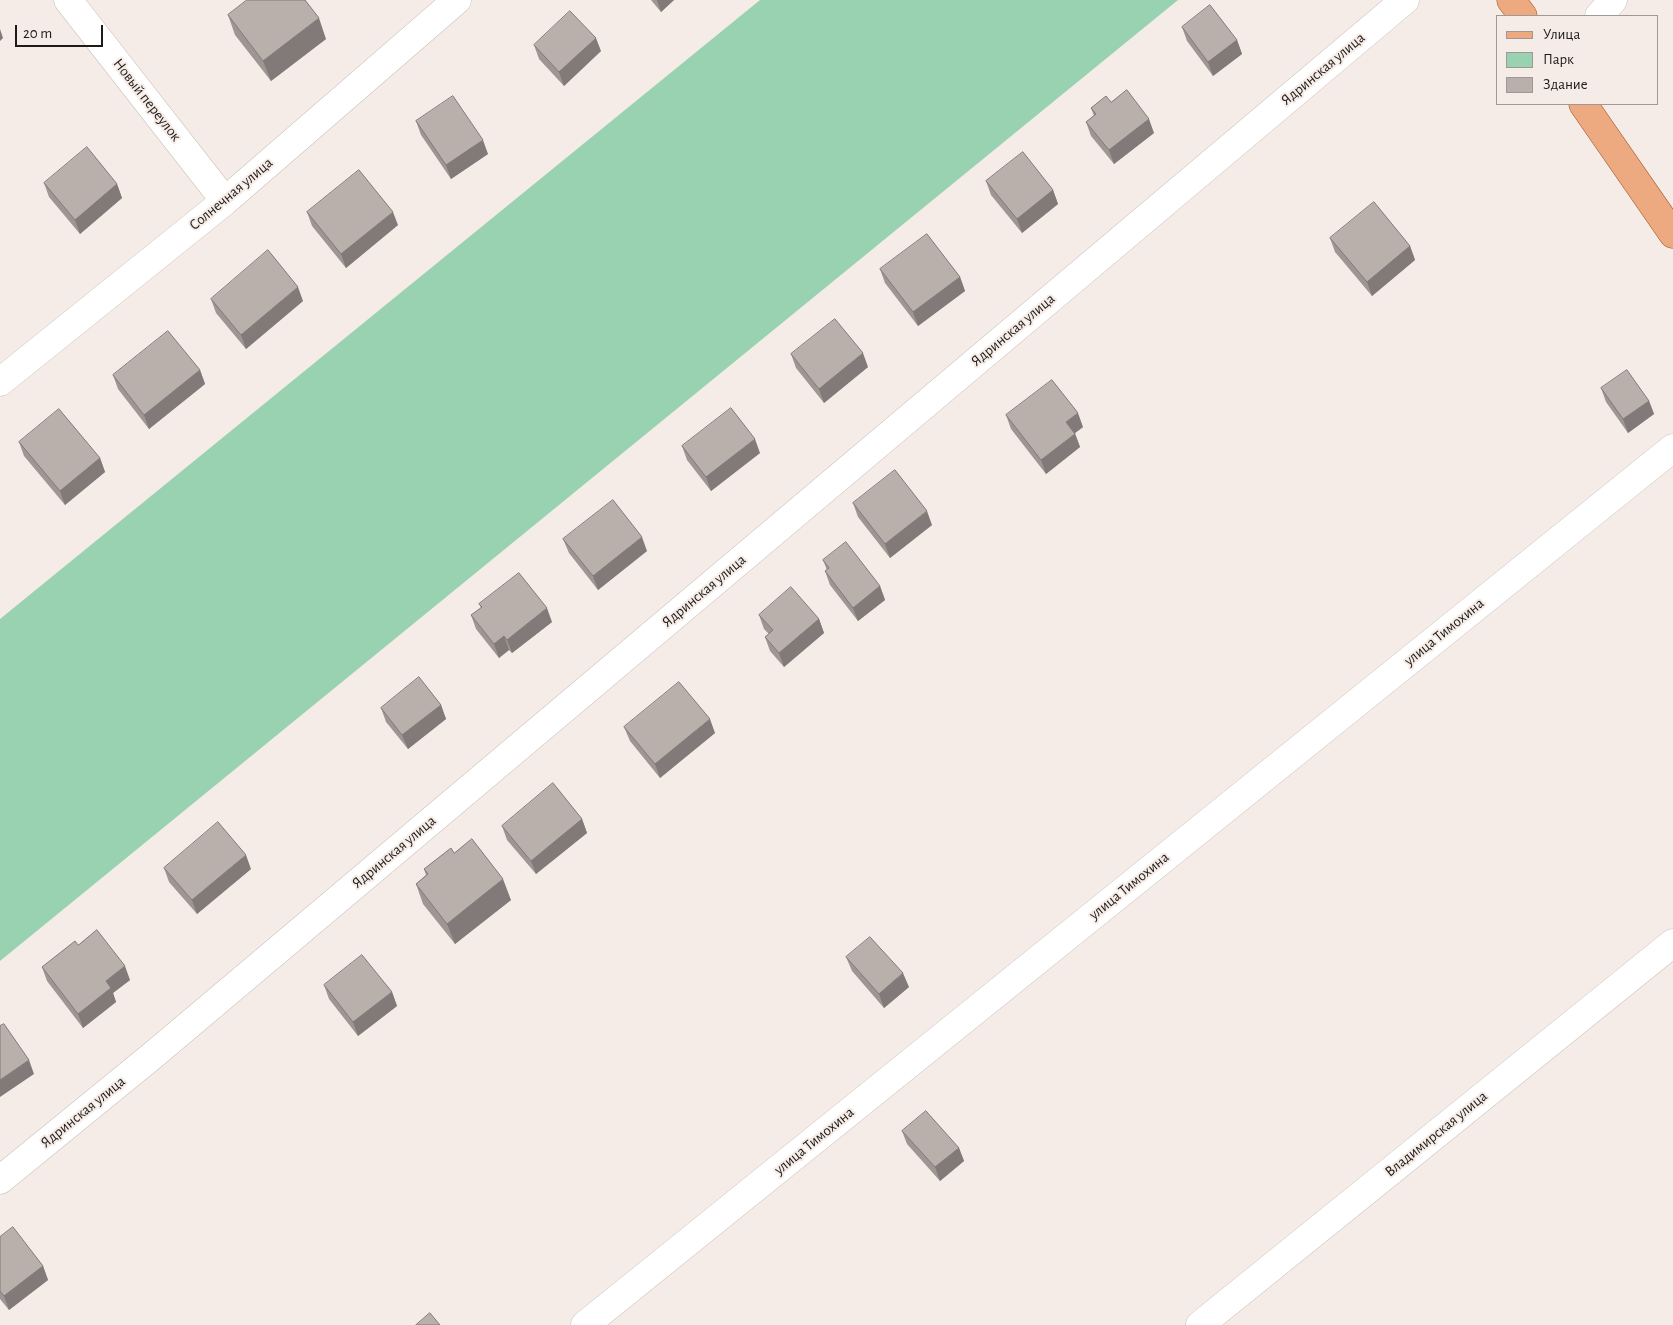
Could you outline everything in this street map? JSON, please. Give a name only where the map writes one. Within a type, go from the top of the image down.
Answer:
[{"type":"main road","points":[[1511,0],[1521,15]]},
{"type":"main road","points":[[1584,105],[1673,234]]},
{"type":"street","name":"Новый переулок","points":[[68,0],[225,201]]},
{"type":"street","name":"Солнечная улица","points":[[0,382],[225,201],[457,0]]},
{"type":"street","name":"Ядринская улица","points":[[0,1180],[159,1050],[1405,0]]},
{"type":"street","points":[[1599,15],[1613,0]]},
{"type":"street","name":"улица Тимохина","points":[[585,1325],[1673,448]]},
{"type":"street","name":"Владимирская улица","points":[[1200,1325],[1673,943]]},
{"type":"green space","points":[[760,0],[1178,0],[0,961],[0,619]]},
{"type":"building","points":[[247,0],[305,0],[319,18],[263,61],[228,15]]},
{"type":"building","points":[[1210,5],[1237,40],[1208,62],[1182,27]]},
{"type":"building","points":[[570,11],[596,38],[559,72],[534,45]]},
{"type":"building","points":[[1127,90],[1149,119],[1109,150],[1086,122],[1096,114],[1091,108],[1106,96],[1111,102]]},
{"type":"building","points":[[453,96],[483,140],[446,165],[416,121]]},
{"type":"building","points":[[87,147],[117,184],[75,220],[44,183]]},
{"type":"building","points":[[1023,152],[1053,190],[1017,219],[986,181]]},
{"type":"building","points":[[359,170],[393,212],[341,254],[307,212]]},
{"type":"building","points":[[1374,202],[1410,246],[1367,282],[1330,238]]},
{"type":"building","points":[[927,234],[960,277],[913,312],[880,269]]},
{"type":"building","points":[[268,250],[298,287],[241,335],[211,299]]},
{"type":"building","points":[[835,319],[863,353],[819,389],[791,354]]},
{"type":"building","points":[[168,331],[200,370],[144,415],[113,375]]},
{"type":"building","points":[[1627,370],[1649,401],[1623,419],[1601,388]]},
{"type":"building","points":[[1052,380],[1078,413],[1066,422],[1075,434],[1041,460],[1006,415]]},
{"type":"building","points":[[731,408],[755,439],[706,477],[682,446]]},
{"type":"building","points":[[59,409],[100,458],[60,491],[19,442]]},
{"type":"building","points":[[895,470],[927,511],[885,544],[853,503]]},
{"type":"building","points":[[613,500],[642,537],[593,576],[563,539]]},
{"type":"building","points":[[846,542],[880,586],[853,608],[825,571],[829,568],[823,560]]},
{"type":"building","points":[[519,573],[547,608],[507,640],[504,636],[494,644],[471,615],[482,607],[479,604]]},
{"type":"building","points":[[791,587],[819,619],[779,653],[765,637],[773,630],[759,615]]},
{"type":"building","points":[[419,677],[441,705],[402,735],[381,708]]},
{"type":"building","points":[[679,682],[710,719],[655,764],[624,727]]},
{"type":"building","points":[[553,783],[582,819],[531,861],[502,826]]},
{"type":"building","points":[[218,822],[246,855],[192,900],[164,868]]},
{"type":"building","points":[[472,839],[503,879],[447,924],[416,884],[428,874],[424,869],[451,848],[454,853]]},
{"type":"building","points":[[97,930],[125,966],[106,981],[111,988],[78,1014],[42,967],[75,941],[78,945]]},
{"type":"building","points":[[870,937],[903,973],[879,994],[846,957]]},
{"type":"building","points":[[362,955],[392,992],[353,1022],[324,985]]},
{"type":"building","points":[[4,1024],[29,1060],[0,1080],[0,1026]]},
{"type":"building","points":[[926,1111],[959,1148],[935,1167],[902,1131]]},
{"type":"building","points":[[13,1227],[43,1266],[4,1296],[0,1291],[0,1237]]},
{"type":"building","points":[[430,1313],[440,1325],[416,1325]]}]
